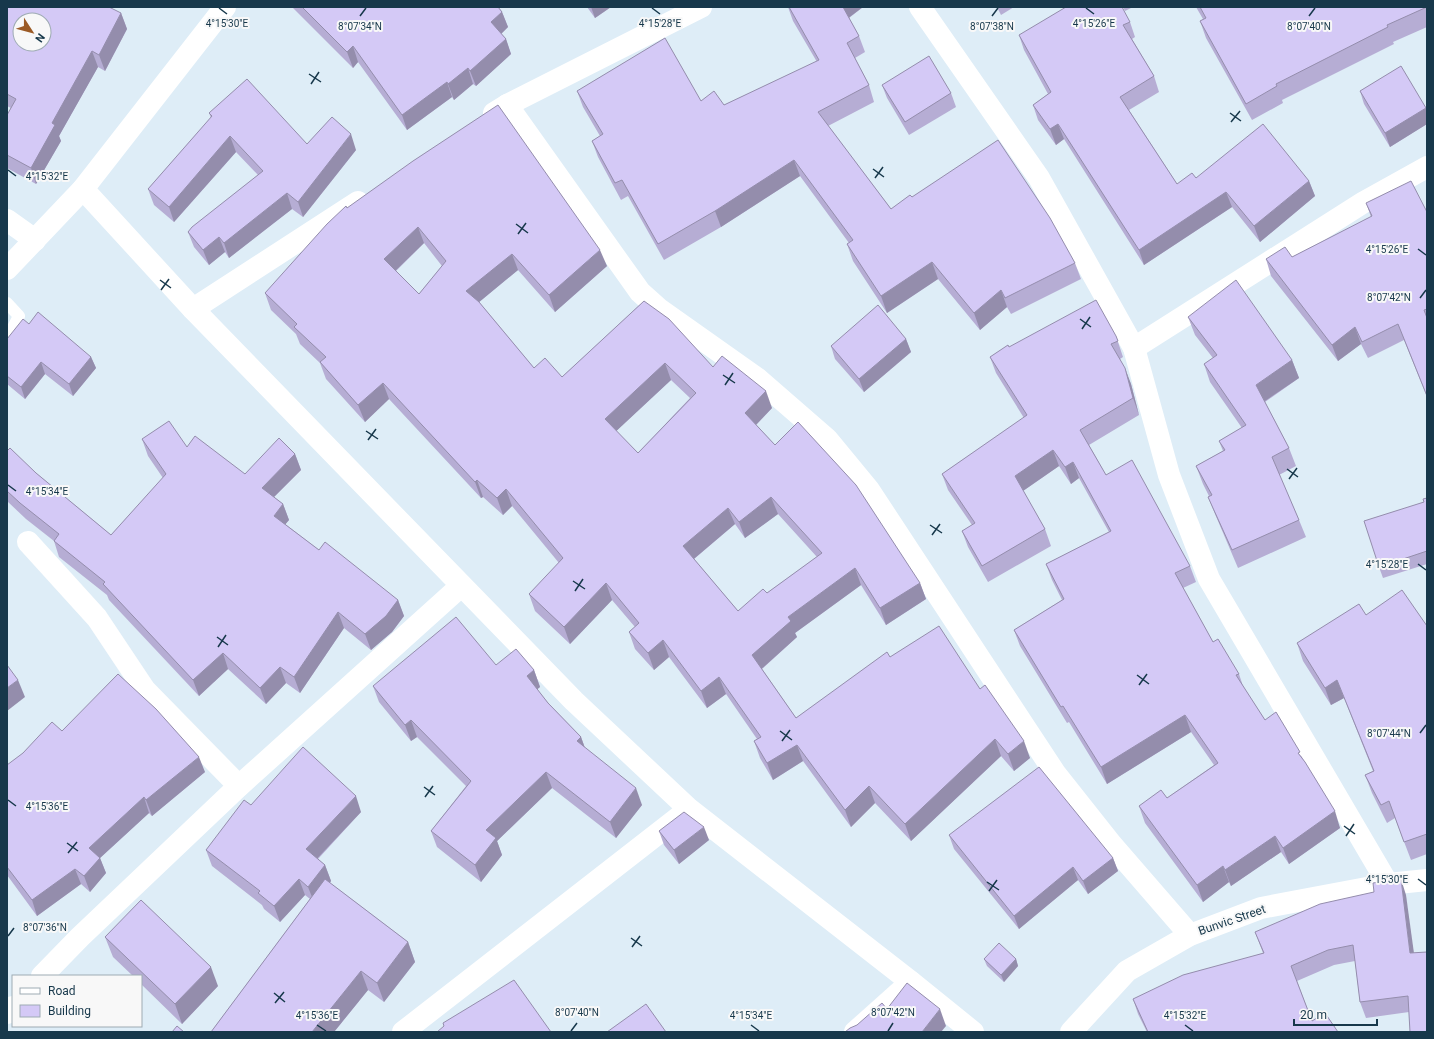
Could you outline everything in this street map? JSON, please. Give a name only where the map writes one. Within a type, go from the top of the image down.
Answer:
[{"type":"street","points":[[480,122],[507,105],[701,7]]},
{"type":"street","points":[[920,7],[1039,178],[1134,348],[1169,475],[1209,580],[1388,884]]},
{"type":"street","points":[[7,269],[83,189],[220,9]]},
{"type":"street","points":[[507,105],[640,292],[659,309],[758,379],[828,439],[869,490],[1055,773],[1112,845],[1190,934]]},
{"type":"street","points":[[1134,348],[1364,202],[1427,167]]},
{"type":"street","points":[[83,189],[193,309],[574,701],[689,809],[911,982],[972,1032]]},
{"type":"street","points":[[193,309],[373,192]]},
{"type":"street","points":[[7,220],[35,240]]},
{"type":"street","points":[[28,542],[97,618],[146,690],[239,786]]},
{"type":"street","points":[[43,975],[80,937],[239,786],[461,586]]},
{"type":"street","points":[[403,1032],[689,809]]},
{"type":"street","name":"Bunvic Street","points":[[1071,1032],[1127,971],[1190,934],[1262,908],[1388,884],[1427,880]]},
{"type":"street","points":[[855,1032],[911,982]]},
{"type":"lane","points":[[7,303],[19,316],[11,334],[7,339]]},
{"type":"building","points":[[7,7],[109,7],[121,13],[99,55],[92,51],[52,123],[55,125],[31,168],[7,155],[7,115],[16,99],[7,94]]},
{"type":"building","points":[[302,7],[498,7],[502,12],[491,22],[506,39],[470,71],[468,68],[448,84],[447,82],[402,115],[353,46],[347,52]]},
{"type":"building","points":[[789,7],[843,7],[859,36],[847,43],[869,85],[818,112],[891,209],[910,195],[912,197],[998,140],[1050,218],[1075,263],[1005,298],[1001,290],[974,313],[932,262],[881,296],[847,244],[853,240],[794,160],[715,211],[658,244],[622,180],[615,183],[592,141],[603,134],[577,91],[665,38],[701,101],[714,91],[724,105],[819,60]]},
{"type":"building","points":[[1066,7],[1122,7],[1130,22],[1123,25],[1154,76],[1120,97],[1177,184],[1192,173],[1196,178],[1263,124],[1309,181],[1254,226],[1226,192],[1139,250],[1058,124],[1050,129],[1033,105],[1051,92],[1019,35]]},
{"type":"building","points":[[1200,7],[1427,7],[1387,25],[1388,27],[1276,84],[1277,86],[1246,104],[1200,21],[1206,18]]},
{"type":"building","points":[[929,56],[951,93],[905,122],[882,85]]},
{"type":"building","points":[[1401,66],[1426,108],[1385,133],[1360,91]]},
{"type":"building","points":[[247,79],[307,144],[332,117],[351,134],[298,202],[287,193],[224,243],[219,237],[203,250],[188,232],[192,227],[263,171],[230,136],[169,207],[148,189],[212,116],[209,113]]},
{"type":"building","points":[[498,105],[600,250],[549,295],[512,254],[466,291],[479,302],[534,368],[545,358],[562,377],[644,301],[669,319],[713,367],[722,356],[766,391],[745,413],[775,445],[798,422],[856,485],[920,583],[880,608],[855,568],[788,617],[791,621],[752,655],[796,718],[887,652],[890,657],[939,626],[980,689],[985,685],[1024,741],[1008,754],[995,739],[905,824],[869,786],[845,810],[797,745],[767,763],[754,741],[761,737],[719,677],[701,691],[663,640],[648,653],[629,632],[639,623],[606,583],[564,627],[529,594],[563,558],[506,489],[497,498],[477,480],[475,482],[383,383],[358,405],[320,362],[326,357],[294,327],[297,324],[265,293],[327,224],[346,206],[347,208],[413,161]],"holes":[[[418,227],[446,261],[419,294],[384,259]],[[665,363],[696,393],[638,453],[605,419]],[[771,497],[822,553],[767,593],[763,589],[738,611],[683,546],[728,508],[739,522]]]},
{"type":"building","points":[[1411,181],[1427,212],[1427,309],[1424,310],[1427,318],[1427,396],[1398,324],[1362,342],[1355,327],[1332,345],[1266,259],[1285,247],[1292,257],[1372,216],[1366,203]]},
{"type":"building","points":[[1236,280],[1292,360],[1256,385],[1289,448],[1272,457],[1299,520],[1232,550],[1208,497],[1212,495],[1196,466],[1225,450],[1219,441],[1246,425],[1204,364],[1217,355],[1188,317]]},
{"type":"building","points":[[1096,300],[1118,341],[1111,344],[1125,368],[1133,398],[1080,430],[1106,475],[1132,460],[1190,566],[1175,573],[1213,642],[1218,639],[1239,674],[1236,675],[1265,720],[1276,712],[1300,752],[1298,753],[1335,811],[1283,848],[1275,836],[1225,870],[1223,866],[1197,885],[1139,806],[1161,790],[1167,798],[1218,763],[1185,715],[1101,767],[1063,706],[1061,707],[1014,630],[1064,599],[1046,564],[1111,531],[1073,462],[1065,467],[1053,450],[1015,476],[1045,529],[982,566],[962,531],[975,523],[942,474],[1027,415],[990,357],[1008,345],[1009,347]]},
{"type":"building","points":[[878,305],[906,339],[859,379],[831,346]]},
{"type":"building","points":[[38,312],[91,357],[69,384],[41,362],[21,387],[7,376],[7,339],[23,319],[29,324]]},
{"type":"building","points":[[169,421],[187,447],[195,436],[245,474],[279,438],[295,454],[262,488],[283,504],[274,516],[319,550],[325,542],[398,600],[386,616],[365,634],[338,612],[294,677],[280,667],[260,688],[223,653],[193,680],[103,584],[105,582],[54,541],[59,534],[7,491],[7,451],[10,448],[36,473],[111,535],[166,474],[142,439]]},
{"type":"building","points":[[1427,498],[1427,551],[1379,567],[1364,521],[1424,502],[1423,499]]},
{"type":"building","points":[[1402,590],[1427,626],[1427,834],[1404,842],[1389,801],[1381,805],[1365,775],[1374,771],[1337,680],[1325,688],[1297,643],[1359,604],[1366,615]]},
{"type":"building","points":[[456,617],[496,665],[516,649],[534,670],[527,676],[548,703],[581,737],[577,741],[636,788],[610,822],[546,772],[486,830],[496,838],[475,865],[431,831],[471,781],[411,720],[405,725],[373,686]]},
{"type":"building","points":[[7,665],[18,680],[7,688]]},
{"type":"building","points":[[118,674],[156,709],[199,757],[146,800],[144,797],[89,848],[100,858],[84,876],[75,869],[32,900],[7,867],[7,765],[23,753],[52,722],[62,731]]},
{"type":"building","points":[[303,747],[356,796],[306,849],[325,865],[308,887],[299,879],[274,906],[258,893],[260,891],[206,850],[244,800],[251,805]]},
{"type":"building","points":[[1039,767],[1113,858],[1083,881],[1073,867],[1014,916],[949,835]]},
{"type":"building","points":[[684,812],[704,827],[674,850],[659,831]]},
{"type":"building","points":[[325,879],[408,942],[377,983],[361,971],[312,1032],[211,1032]]},
{"type":"building","points":[[1401,879],[1410,953],[1427,952],[1427,1032],[1410,1032],[1408,996],[1360,1002],[1353,945],[1328,950],[1291,966],[1312,1021],[1325,1013],[1338,1032],[1148,1032],[1133,999],[1183,975],[1264,953],[1255,932],[1320,904],[1374,892],[1373,883]]},
{"type":"building","points":[[141,900],[211,967],[175,1004],[105,937]]},
{"type":"building","points":[[999,943],[1016,959],[1001,975],[984,959]]},
{"type":"building","points":[[514,980],[551,1032],[437,1032],[444,1026],[443,1023]]},
{"type":"building","points":[[907,983],[940,1009],[922,1032],[845,1032],[857,1025],[882,1003],[887,1009]]},
{"type":"building","points":[[646,1004],[666,1032],[607,1032]]},
{"type":"building","points":[[177,1026],[184,1032],[172,1032]]}]
